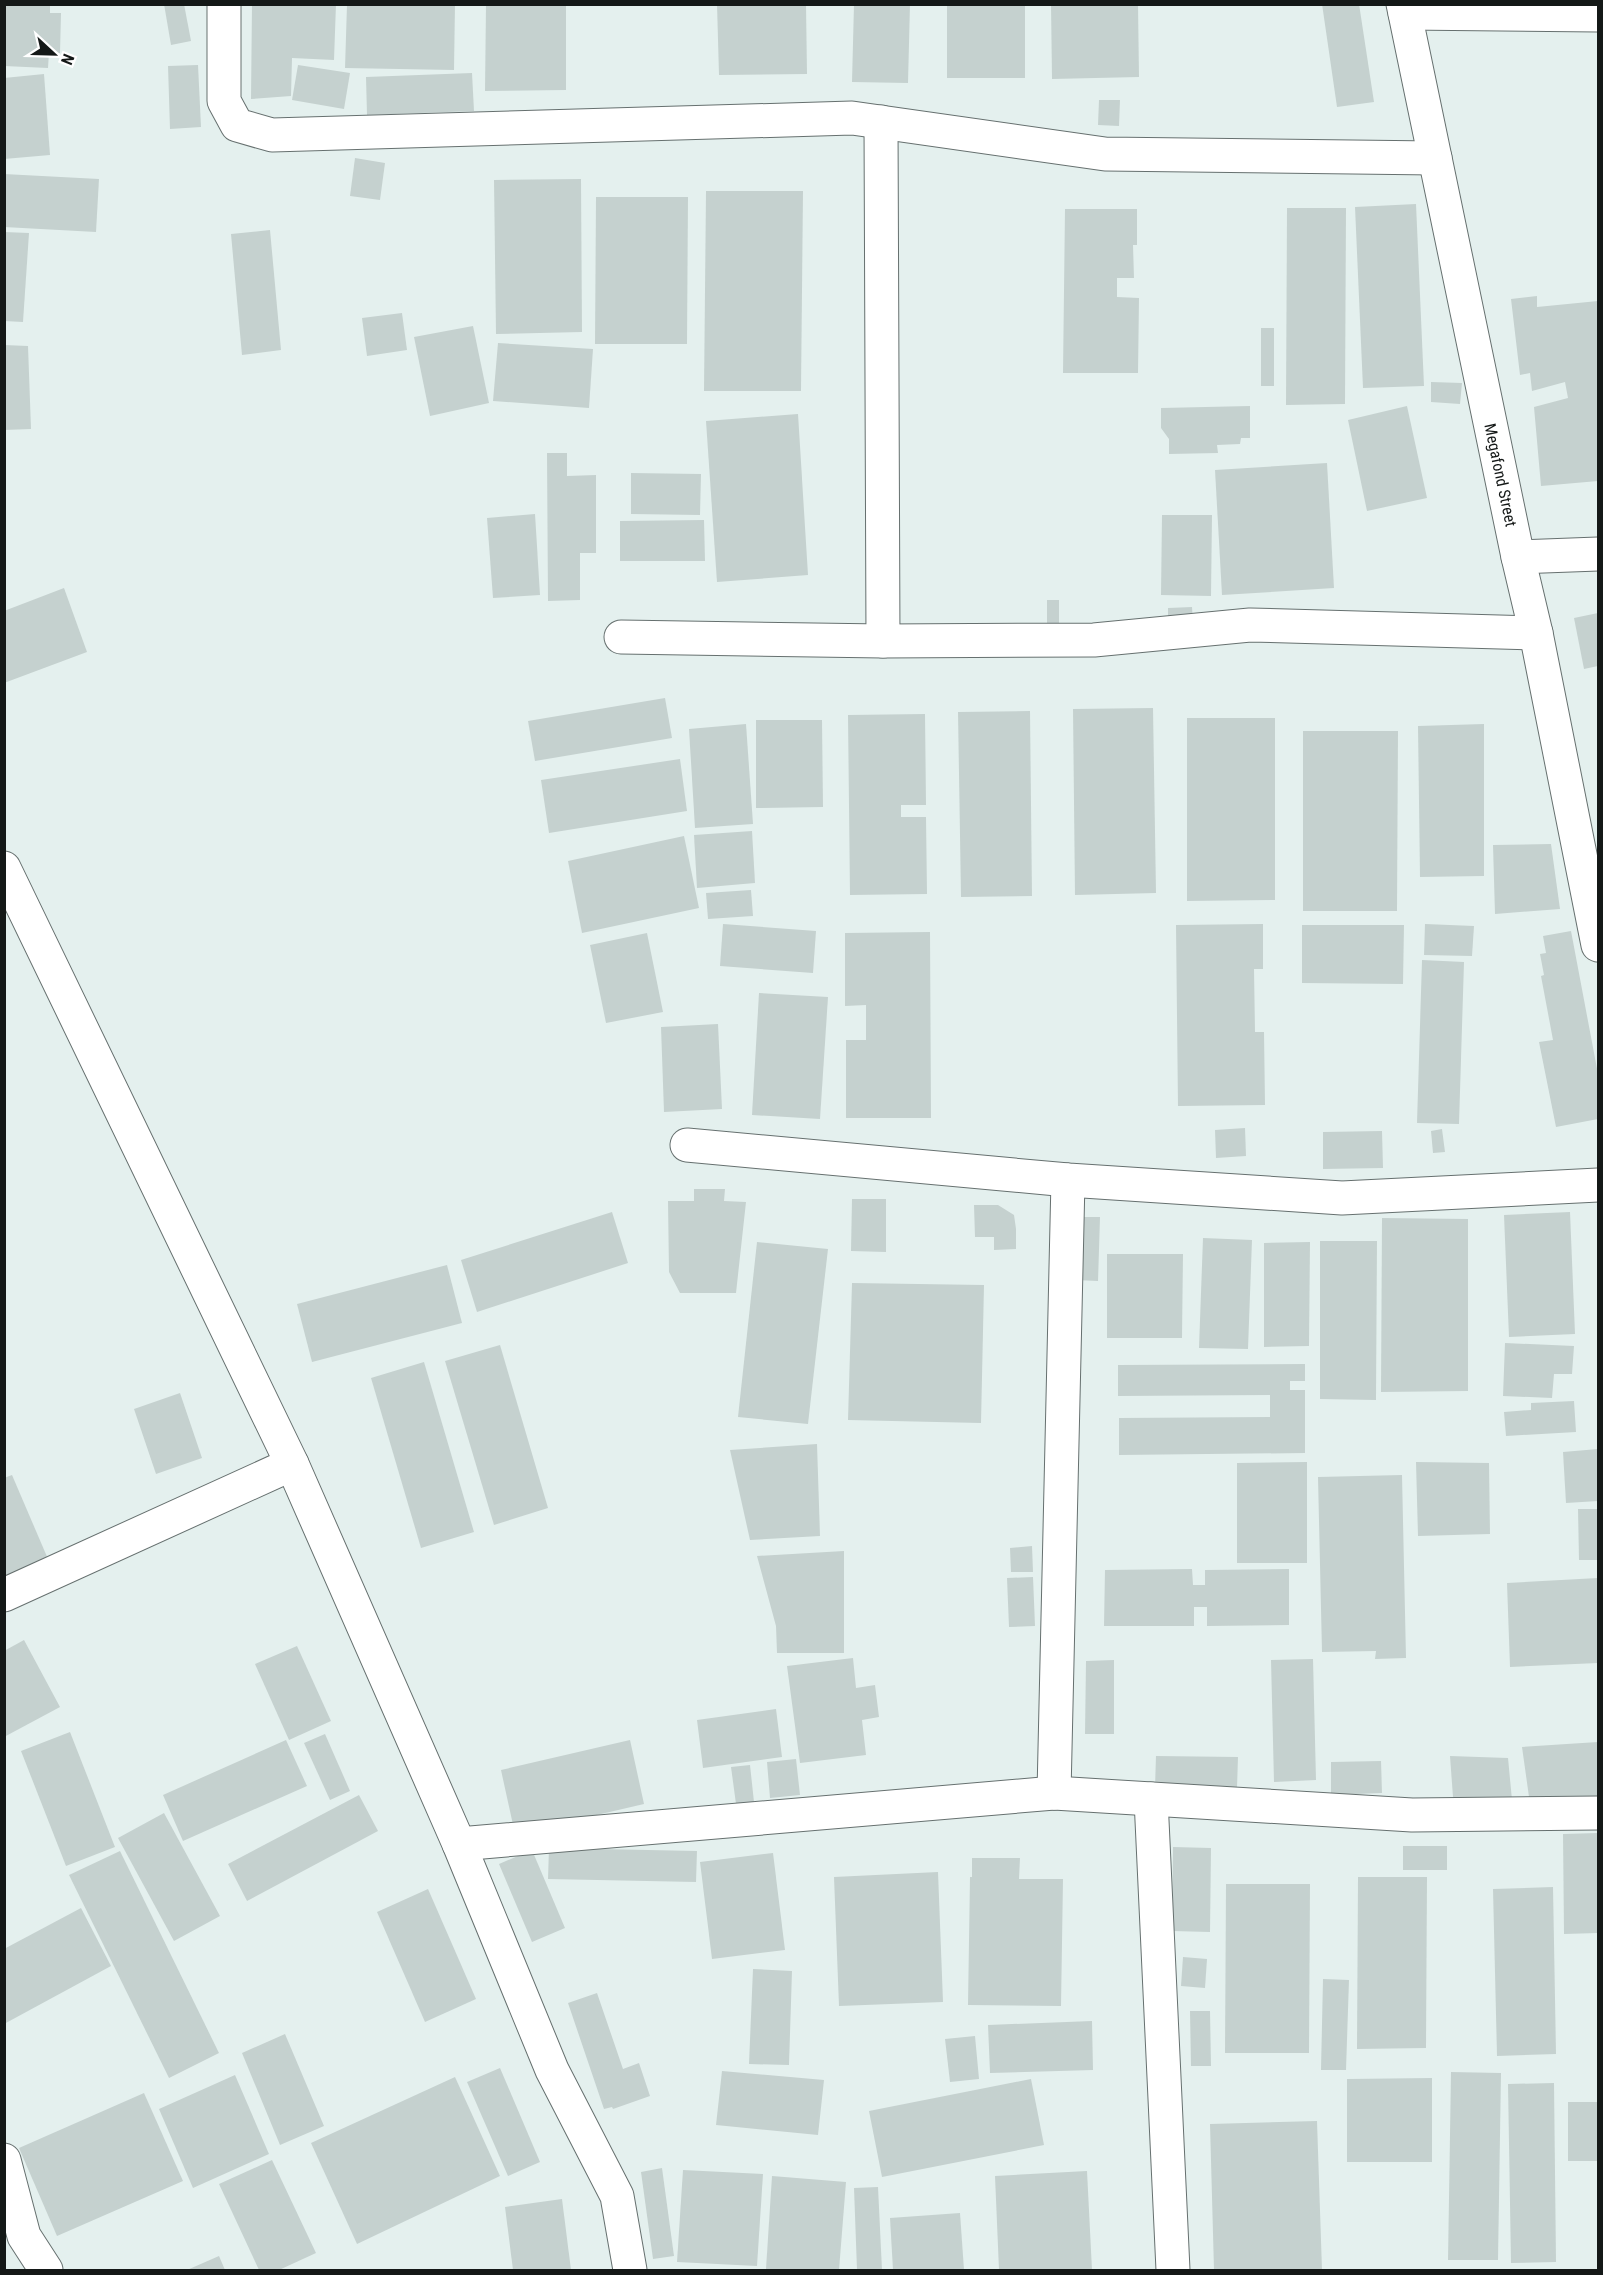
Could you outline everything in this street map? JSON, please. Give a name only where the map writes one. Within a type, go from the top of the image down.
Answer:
[{"type":"street","points":[[225,4],[224,101],[237,125],[272,135],[852,118],[1105,154],[1435,158]]},
{"type":"street","points":[[1404,9],[1599,15]]},
{"type":"street","name":"Megafond Street","points":[[1404,9],[1536,633],[1599,945]]},
{"type":"street","points":[[881,122],[883,641]]},
{"type":"street","points":[[1518,556],[1599,554]]},
{"type":"street","points":[[621,637],[883,641],[1094,640],[1250,625],[1536,633]]},
{"type":"street","points":[[4,868],[292,1464],[459,1844],[552,2070],[616,2196],[630,2271]]},
{"type":"street","points":[[687,1145],[1068,1180],[1342,1198],[1599,1185]]},
{"type":"street","points":[[1054,1793],[1068,1180]]},
{"type":"street","points":[[4,1595],[292,1464]]},
{"type":"street","points":[[459,1844],[1054,1793],[1412,1815],[1599,1813]]},
{"type":"street","points":[[1151,1799],[1173,2271]]},
{"type":"street","points":[[4,2160],[14,2237],[46,2271]]},
{"type":"building","points":[[4,4],[50,4],[50,13],[61,13],[60,53],[49,52],[48,68],[4,66]]},
{"type":"building","points":[[164,4],[184,4],[191,41],[171,45]]},
{"type":"building","points":[[252,4],[336,4],[334,60],[292,58],[291,96],[251,99]]},
{"type":"building","points":[[347,4],[455,4],[454,70],[345,68]]},
{"type":"building","points":[[486,4],[566,4],[566,90],[485,91]]},
{"type":"building","points":[[717,4],[806,4],[807,74],[719,75]]},
{"type":"building","points":[[854,4],[910,4],[908,83],[852,82]]},
{"type":"building","points":[[947,4],[1025,4],[1025,78],[947,78]]},
{"type":"building","points":[[1051,4],[1138,4],[1139,77],[1052,79]]},
{"type":"building","points":[[1322,4],[1359,4],[1374,102],[1337,107]]},
{"type":"building","points":[[198,65],[201,127],[170,129],[168,66]]},
{"type":"building","points":[[298,65],[350,73],[344,109],[292,100]]},
{"type":"building","points":[[472,73],[474,111],[367,115],[366,77]]},
{"type":"building","points":[[44,74],[50,155],[4,159],[4,78]]},
{"type":"building","points":[[1099,100],[1120,100],[1119,126],[1098,125]]},
{"type":"building","points":[[355,158],[385,163],[380,200],[350,196]]},
{"type":"building","points":[[4,174],[99,179],[96,232],[4,227]]},
{"type":"building","points":[[581,179],[582,332],[496,334],[494,180]]},
{"type":"building","points":[[706,191],[803,191],[801,391],[704,391]]},
{"type":"building","points":[[596,197],[688,197],[687,344],[595,344]]},
{"type":"building","points":[[1416,204],[1424,386],[1363,388],[1355,207]]},
{"type":"building","points":[[1287,208],[1346,208],[1345,404],[1286,405]]},
{"type":"building","points":[[1065,209],[1137,209],[1137,245],[1133,245],[1134,278],[1117,278],[1117,297],[1139,298],[1138,373],[1063,373]]},
{"type":"building","points":[[270,230],[281,350],[242,355],[231,234]]},
{"type":"building","points":[[4,232],[29,233],[23,322],[4,321]]},
{"type":"building","points":[[1537,296],[1537,307],[1598,301],[1598,481],[1541,486],[1534,407],[1568,398],[1565,382],[1532,391],[1530,373],[1520,375],[1511,299]]},
{"type":"building","points":[[402,313],[407,350],[367,356],[362,318]]},
{"type":"building","points":[[473,326],[489,403],[430,416],[414,337]]},
{"type":"building","points":[[1261,328],[1274,328],[1274,386],[1261,386]]},
{"type":"building","points":[[498,343],[593,349],[589,408],[493,401]]},
{"type":"building","points":[[4,345],[28,346],[31,429],[4,430]]},
{"type":"building","points":[[1431,382],[1462,383],[1460,404],[1431,402]]},
{"type":"building","points":[[1250,406],[1250,438],[1241,438],[1240,444],[1217,445],[1218,453],[1169,454],[1169,439],[1161,428],[1161,408]]},
{"type":"building","points":[[1407,406],[1427,498],[1367,511],[1348,420]]},
{"type":"building","points":[[798,414],[808,575],[717,582],[706,421]]},
{"type":"building","points":[[547,453],[567,453],[567,476],[596,475],[596,553],[580,553],[580,600],[548,601]]},
{"type":"building","points":[[1327,463],[1334,588],[1222,595],[1215,470]]},
{"type":"building","points":[[631,473],[701,474],[700,515],[631,514]]},
{"type":"building","points":[[535,514],[540,595],[493,598],[487,518]]},
{"type":"building","points":[[1162,515],[1212,515],[1211,596],[1161,595]]},
{"type":"building","points":[[704,520],[705,561],[620,561],[620,521]]},
{"type":"building","points":[[64,588],[87,652],[4,683],[4,611]]},
{"type":"building","points":[[1047,600],[1059,600],[1059,623],[1047,623]]},
{"type":"building","points":[[1192,607],[1193,622],[1168,622],[1168,608]]},
{"type":"building","points":[[1598,613],[1598,666],[1584,669],[1574,618]]},
{"type":"building","points":[[665,698],[672,738],[535,761],[528,721]]},
{"type":"building","points":[[1153,708],[1156,893],[1075,895],[1073,709]]},
{"type":"building","points":[[1030,711],[1032,896],[961,897],[958,712]]},
{"type":"building","points":[[925,714],[926,805],[901,805],[901,817],[926,817],[927,894],[850,895],[848,715]]},
{"type":"building","points":[[1187,718],[1275,718],[1275,900],[1187,901]]},
{"type":"building","points":[[756,720],[822,720],[823,807],[756,808]]},
{"type":"building","points":[[746,724],[753,824],[695,828],[689,729]]},
{"type":"building","points":[[1484,724],[1484,876],[1420,877],[1418,726]]},
{"type":"building","points":[[1303,731],[1398,731],[1397,911],[1303,911]]},
{"type":"building","points":[[680,759],[687,811],[549,833],[541,780]]},
{"type":"building","points":[[752,831],[755,883],[697,888],[694,835]]},
{"type":"building","points":[[684,836],[699,908],[582,933],[568,861]]},
{"type":"building","points":[[1551,844],[1560,909],[1495,914],[1493,845]]},
{"type":"building","points":[[751,890],[753,916],[708,919],[706,893]]},
{"type":"building","points":[[723,924],[816,931],[813,973],[720,966]]},
{"type":"building","points":[[1263,924],[1263,969],[1254,969],[1255,1032],[1264,1032],[1265,1105],[1178,1106],[1176,925]]},
{"type":"building","points":[[1425,924],[1474,926],[1472,956],[1424,955]]},
{"type":"building","points":[[1302,925],[1404,925],[1403,984],[1302,983]]},
{"type":"building","points":[[1571,931],[1598,1074],[1598,1119],[1556,1127],[1539,1042],[1553,1040],[1541,976],[1544,975],[1540,954],[1546,953],[1543,936]]},
{"type":"building","points":[[930,932],[931,1118],[846,1118],[846,1040],[866,1040],[866,1005],[845,1006],[845,933]]},
{"type":"building","points":[[647,933],[663,1012],[606,1023],[590,945]]},
{"type":"building","points":[[1422,960],[1464,962],[1459,1124],[1417,1123]]},
{"type":"building","points":[[759,993],[828,997],[820,1119],[752,1115]]},
{"type":"building","points":[[718,1024],[722,1109],[664,1112],[661,1027]]},
{"type":"building","points":[[1245,1128],[1246,1156],[1216,1158],[1215,1130]]},
{"type":"building","points":[[1442,1129],[1445,1152],[1433,1153],[1431,1131]]},
{"type":"building","points":[[1382,1131],[1383,1168],[1323,1169],[1323,1132]]},
{"type":"building","points":[[694,1189],[725,1189],[724,1201],[746,1202],[736,1293],[680,1293],[669,1272],[668,1201],[694,1201]]},
{"type":"building","points":[[852,1199],[886,1199],[886,1252],[851,1251]]},
{"type":"building","points":[[974,1205],[998,1205],[1014,1215],[1016,1249],[994,1250],[994,1237],[975,1237]]},
{"type":"building","points":[[612,1212],[628,1263],[477,1312],[461,1260]]},
{"type":"building","points":[[1570,1212],[1575,1334],[1509,1337],[1504,1215]]},
{"type":"building","points":[[1077,1217],[1100,1217],[1098,1281],[1075,1280]]},
{"type":"building","points":[[1382,1218],[1468,1219],[1468,1391],[1381,1392]]},
{"type":"building","points":[[1203,1238],[1252,1240],[1248,1349],[1199,1348]]},
{"type":"building","points":[[1320,1241],[1377,1241],[1376,1400],[1320,1399]]},
{"type":"building","points":[[757,1242],[828,1249],[808,1424],[738,1417]]},
{"type":"building","points":[[1310,1242],[1309,1346],[1264,1347],[1264,1243]]},
{"type":"building","points":[[1107,1254],[1183,1254],[1182,1338],[1107,1338]]},
{"type":"building","points":[[447,1265],[462,1323],[312,1362],[297,1304]]},
{"type":"building","points":[[852,1283],[984,1285],[981,1423],[848,1420]]},
{"type":"building","points":[[1505,1343],[1574,1346],[1572,1374],[1554,1374],[1552,1398],[1503,1396]]},
{"type":"building","points":[[500,1345],[548,1508],[494,1525],[445,1361]]},
{"type":"building","points":[[424,1362],[474,1532],[421,1548],[371,1378]]},
{"type":"building","points":[[1305,1364],[1305,1381],[1290,1381],[1290,1390],[1305,1390],[1305,1453],[1119,1455],[1119,1418],[1270,1417],[1270,1395],[1118,1396],[1118,1365]]},
{"type":"building","points":[[180,1393],[202,1458],[156,1474],[134,1409]]},
{"type":"building","points":[[1574,1401],[1576,1432],[1506,1436],[1504,1412],[1531,1410],[1531,1403]]},
{"type":"building","points":[[817,1444],[820,1536],[750,1540],[730,1450]]},
{"type":"building","points":[[1598,1449],[1598,1501],[1566,1503],[1563,1452]]},
{"type":"building","points":[[1307,1462],[1307,1563],[1237,1563],[1237,1463]]},
{"type":"building","points":[[1416,1462],[1489,1463],[1490,1534],[1418,1536]]},
{"type":"building","points":[[12,1475],[51,1566],[4,1579],[4,1478]]},
{"type":"building","points":[[1402,1475],[1406,1658],[1375,1659],[1376,1651],[1322,1652],[1318,1477]]},
{"type":"building","points":[[1578,1509],[1598,1509],[1598,1560],[1579,1560]]},
{"type":"building","points":[[1032,1546],[1033,1572],[1011,1572],[1010,1548]]},
{"type":"building","points":[[844,1551],[844,1653],[777,1653],[776,1626],[757,1556]]},
{"type":"building","points":[[1192,1569],[1193,1585],[1205,1585],[1205,1570],[1289,1569],[1289,1625],[1207,1626],[1207,1607],[1194,1607],[1194,1626],[1104,1626],[1105,1570]]},
{"type":"building","points":[[1033,1577],[1035,1626],[1009,1627],[1007,1578]]},
{"type":"building","points":[[1598,1578],[1598,1663],[1510,1667],[1507,1583]]},
{"type":"building","points":[[24,1640],[60,1707],[4,1737],[4,1651]]},
{"type":"building","points":[[297,1646],[331,1721],[289,1740],[255,1664]]},
{"type":"building","points":[[853,1658],[856,1688],[875,1685],[879,1717],[862,1720],[866,1755],[800,1763],[787,1666]]},
{"type":"building","points":[[1313,1659],[1316,1780],[1274,1782],[1271,1660]]},
{"type":"building","points":[[1114,1660],[1114,1734],[1085,1734],[1086,1661]]},
{"type":"building","points":[[776,1709],[782,1757],[703,1768],[697,1720]]},
{"type":"building","points":[[70,1732],[115,1847],[66,1866],[21,1751]]},
{"type":"building","points":[[325,1734],[350,1791],[330,1800],[304,1743]]},
{"type":"building","points":[[286,1740],[307,1786],[183,1841],[163,1795]]},
{"type":"building","points":[[630,1740],[644,1804],[515,1834],[501,1770]]},
{"type":"building","points":[[1598,1742],[1598,1799],[1530,1804],[1522,1747]]},
{"type":"building","points":[[1156,1756],[1238,1757],[1237,1788],[1155,1787]]},
{"type":"building","points":[[1450,1756],[1508,1758],[1512,1800],[1453,1797]]},
{"type":"building","points":[[796,1759],[800,1795],[770,1798],[767,1762]]},
{"type":"building","points":[[1381,1761],[1382,1793],[1331,1795],[1331,1762]]},
{"type":"building","points":[[750,1765],[754,1802],[736,1804],[731,1767]]},
{"type":"building","points":[[359,1795],[378,1831],[247,1901],[228,1864]]},
{"type":"building","points":[[164,1813],[220,1916],[174,1941],[118,1838]]},
{"type":"building","points":[[1598,1833],[1598,1933],[1564,1934],[1563,1834]]},
{"type":"building","points":[[1403,1846],[1447,1846],[1447,1870],[1403,1870]]},
{"type":"building","points":[[1173,1847],[1211,1848],[1210,1932],[1172,1931]]},
{"type":"building","points":[[549,1848],[697,1851],[696,1882],[548,1879]]},
{"type":"building","points":[[532,1850],[565,1928],[532,1942],[499,1864]]},
{"type":"building","points":[[120,1851],[219,2053],[169,2078],[69,1875]]},
{"type":"building","points":[[773,1853],[785,1950],[712,1959],[700,1862]]},
{"type":"building","points":[[972,1858],[1020,1858],[1019,1879],[1063,1879],[1061,2006],[968,2005]]},
{"type":"building","points":[[938,1872],[943,2002],[839,2006],[834,1877]]},
{"type":"building","points":[[1358,1877],[1427,1877],[1426,2048],[1357,2049]]},
{"type":"building","points":[[1226,1884],[1310,1884],[1309,2053],[1225,2053]]},
{"type":"building","points":[[1553,1887],[1556,2054],[1497,2056],[1493,1889]]},
{"type":"building","points":[[428,1889],[476,1999],[425,2022],[377,1912]]},
{"type":"building","points":[[81,1908],[111,1966],[4,2024],[4,1949]]},
{"type":"building","points":[[1183,1957],[1207,1959],[1205,1988],[1181,1986]]},
{"type":"building","points":[[753,1969],[792,1971],[789,2065],[749,2064]]},
{"type":"building","points":[[1323,1979],[1349,1980],[1346,2070],[1321,2070]]},
{"type":"building","points":[[597,1993],[623,2069],[639,2063],[650,2096],[613,2109],[612,2107],[604,2109],[568,2003]]},
{"type":"building","points":[[1190,2011],[1210,2011],[1211,2066],[1191,2066]]},
{"type":"building","points":[[1092,2021],[1093,2070],[990,2073],[988,2025]]},
{"type":"building","points":[[285,2034],[324,2126],[280,2145],[242,2053]]},
{"type":"building","points":[[975,2036],[979,2079],[950,2082],[945,2039]]},
{"type":"building","points":[[500,2068],[540,2162],[508,2176],[467,2082]]},
{"type":"building","points":[[722,2071],[824,2080],[818,2135],[716,2125]]},
{"type":"building","points":[[1451,2072],[1501,2073],[1498,2260],[1448,2260]]},
{"type":"building","points":[[235,2075],[269,2154],[193,2188],[159,2109]]},
{"type":"building","points":[[455,2077],[500,2176],[357,2244],[311,2143]]},
{"type":"building","points":[[1432,2078],[1432,2162],[1347,2162],[1347,2079]]},
{"type":"building","points":[[1031,2079],[1044,2145],[882,2177],[869,2111]]},
{"type":"building","points":[[1554,2083],[1556,2262],[1511,2263],[1508,2084]]},
{"type":"building","points":[[144,2093],[183,2181],[57,2236],[19,2148]]},
{"type":"building","points":[[1568,2102],[1598,2102],[1598,2161],[1568,2161]]},
{"type":"building","points":[[1317,2121],[1322,2270],[1214,2270],[1210,2124]]},
{"type":"building","points":[[272,2160],[316,2253],[279,2270],[259,2270],[219,2184]]},
{"type":"building","points":[[662,2168],[674,2256],[653,2259],[641,2172]]},
{"type":"building","points":[[683,2170],[763,2174],[757,2266],[677,2262]]},
{"type":"building","points":[[1087,2171],[1092,2270],[999,2270],[995,2176]]},
{"type":"building","points":[[772,2176],[846,2182],[839,2270],[766,2269]]},
{"type":"building","points":[[878,2187],[882,2270],[857,2270],[854,2188]]},
{"type":"building","points":[[562,2199],[571,2270],[513,2270],[505,2207]]},
{"type":"building","points":[[960,2213],[964,2270],[893,2270],[890,2218]]},
{"type":"building","points":[[219,2256],[225,2270],[187,2270]]}]
